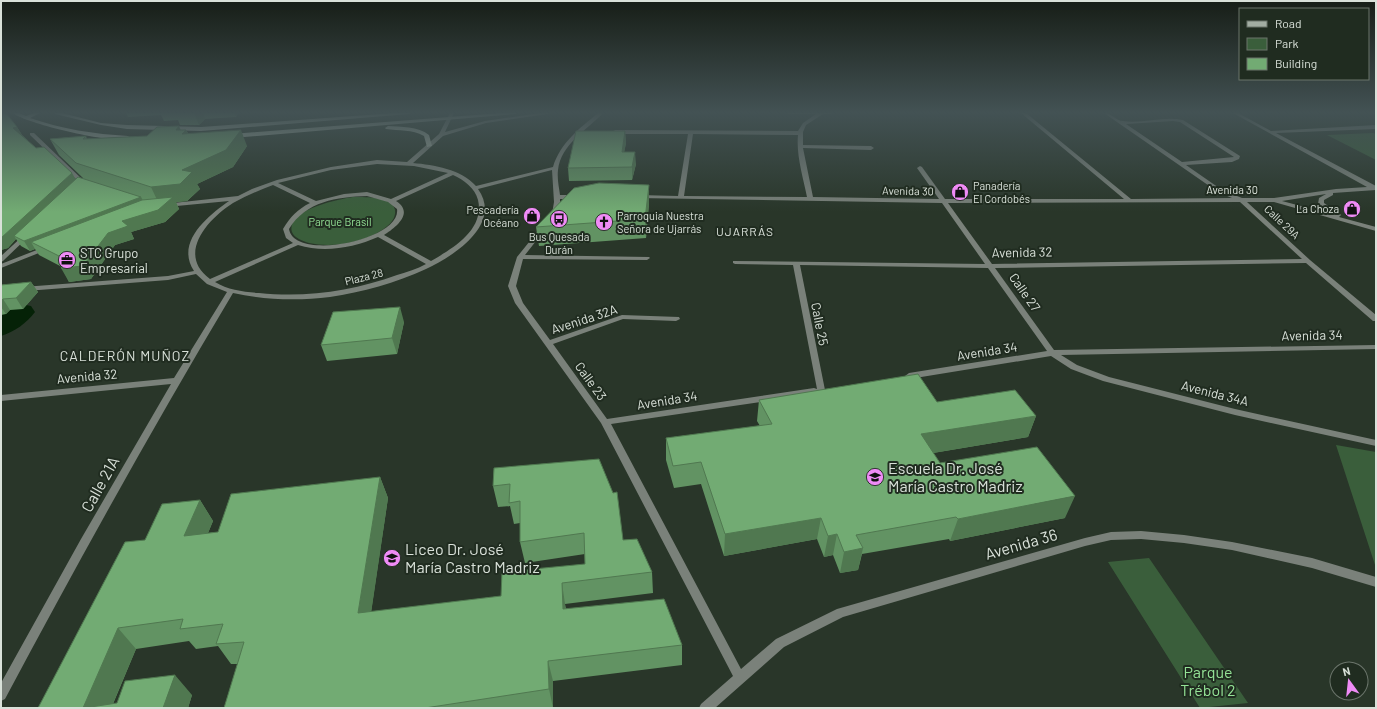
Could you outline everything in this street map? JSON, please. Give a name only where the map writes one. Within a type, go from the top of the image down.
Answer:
[{"type":"street","points":[[45,146],[82,182],[89,184]]},
{"type":"street","points":[[409,163],[429,146]]},
{"type":"street","name":"Calle 23","points":[[565,146],[555,168],[555,180],[558,197],[556,213],[520,256],[512,286],[519,303],[605,422],[740,678]]},
{"type":"street","points":[[681,198],[689,146]]},
{"type":"street","points":[[800,146],[811,200]]},
{"type":"street","points":[[803,146],[871,148]]},
{"type":"street","points":[[1063,146],[1130,200]]},
{"type":"street","name":"Calle 29A","points":[[1155,146],[1220,191],[1241,200],[1308,262],[1376,319]]},
{"type":"street","points":[[1181,164],[1237,158],[1237,156],[1221,146]]},
{"type":"street","points":[[1298,146],[1375,188]]},
{"type":"street","points":[[16,289],[168,278],[198,272],[191,258],[193,242],[202,226],[218,212],[240,198],[273,183],[307,172],[377,162],[409,163],[433,167],[453,173],[466,180],[476,188],[555,168]]},
{"type":"street","name":"Calle 27","points":[[920,168],[1052,354]]},
{"type":"street","points":[[393,200],[453,173]]},
{"type":"street","points":[[76,187],[82,182]]},
{"type":"street","points":[[273,183],[315,203]]},
{"type":"street","name":"Plaza 28","points":[[198,272],[210,282],[231,291],[277,298],[331,295],[385,283],[431,264],[462,244],[479,224],[483,205],[476,188]]},
{"type":"street","name":"Avenida 30","points":[[628,197],[944,201],[1274,200],[1336,191],[1375,188]]},
{"type":"street","points":[[1336,191],[1322,199],[1321,204],[1330,211],[1355,223]]},
{"type":"street","points":[[367,194],[382,196],[393,200],[400,206],[401,213],[398,220],[390,228],[363,241],[339,246],[311,246],[298,243],[288,237],[286,229],[290,220],[300,211],[315,203],[332,198],[367,194]]},
{"type":"street","points":[[558,197],[582,197]]},
{"type":"street","points":[[156,206],[240,198]]},
{"type":"street","points":[[1274,200],[1376,229]]},
{"type":"street","points":[[1,260],[33,228]]},
{"type":"street","points":[[378,235],[431,264]]},
{"type":"street","points":[[210,282],[298,243]]},
{"type":"street","points":[[1,266],[55,244]]},
{"type":"street","points":[[520,256],[647,258]]},
{"type":"street","name":"Avenida 32","points":[[735,262],[991,266],[1308,262]]},
{"type":"street","name":"Calle 25","points":[[796,263],[825,389]]},
{"type":"street","name":"Calle 21A","points":[[1,695],[42,618],[176,381],[231,291]]},
{"type":"street","name":"Avenida 32A","points":[[548,343],[622,317],[676,320]]},
{"type":"street","name":"Avenida 34","points":[[898,378],[1052,354],[1376,347]]},
{"type":"street","name":"Avenida 34A","points":[[1052,354],[1074,367],[1106,379],[1235,412],[1376,443]]},
{"type":"street","name":"Avenida 32","points":[[1,398],[176,381]]},
{"type":"street","name":"Avenida 34","points":[[605,422],[825,389]]},
{"type":"street","name":"Avenida 36","points":[[705,708],[780,643],[841,613],[1085,542],[1111,536],[1141,535],[1232,546],[1312,563],[1376,582]]},
{"type":"green space","points":[[1349,146],[1376,146],[1376,160]]},
{"type":"green space","name":"Parque Brasil","points":[[353,197],[372,198],[386,201],[395,208],[393,219],[386,227],[374,234],[356,241],[337,245],[309,243],[299,239],[293,234],[292,224],[305,212],[326,203]]},
{"type":"green space","points":[[1336,445],[1376,452],[1376,568]]},
{"type":"green space","name":"Parque Trébol 2","points":[[1149,558],[1248,703],[1200,708],[1108,562]]},
{"type":"building","points":[[1,146],[44,147],[72,173],[1,238]]},
{"type":"building","points":[[58,146],[229,146],[226,150],[182,170],[192,172],[180,184],[151,187],[76,163]]},
{"type":"building","points":[[573,146],[623,146],[622,152],[635,152],[632,167],[568,168]]},
{"type":"building","points":[[78,177],[141,197],[24,241],[14,236]]},
{"type":"building","points":[[599,183],[649,185],[645,219],[536,227],[574,188]]},
{"type":"building","points":[[173,197],[158,210],[122,221],[128,226],[108,233],[83,266],[61,268],[67,260],[31,242],[142,200]]},
{"type":"building","points":[[31,282],[16,298],[3,299],[1,301],[1,285]]},
{"type":"building","points":[[400,307],[392,338],[321,345],[333,312]]},
{"type":"building","points":[[918,374],[937,402],[1015,390],[1036,416],[921,434],[940,463],[1037,447],[1075,496],[958,519],[956,517],[856,535],[863,548],[844,552],[837,534],[828,536],[821,518],[725,534],[701,462],[673,466],[666,438],[772,424],[759,400]]},
{"type":"building","points":[[599,459],[613,493],[617,492],[623,540],[637,539],[652,572],[562,583],[563,609],[664,599],[682,645],[548,661],[549,689],[425,708],[224,708],[244,642],[216,644],[223,624],[180,629],[183,619],[118,628],[83,708],[38,708],[125,542],[145,540],[162,504],[200,500],[184,536],[218,532],[231,494],[380,477],[358,613],[501,596],[502,572],[585,564],[584,533],[520,542],[520,501],[509,503],[510,484],[493,486],[494,468]]},
{"type":"building","points":[[175,675],[163,708],[84,708],[117,703],[125,681]]},
{"type":"waterway","points":[[1,327],[21,312]]},
{"type":"place","name":"Panadería El Cordobés","points":[[960,192]]},
{"type":"place","name":"La Choza","points":[[1352,209]]},
{"type":"place","name":"Pescadería Océano","points":[[532,216]]},
{"type":"place","name":"Bus Quesada Durán","points":[[559,219]]},
{"type":"place","name":"Parroquia Nuestra Señora de Ujarrás","points":[[604,222]]},
{"type":"place","name":"STC Grupo Empresarial","points":[[67,260]]},
{"type":"place","name":"Escuela Dr. José María Castro Madriz","points":[[875,477]]},
{"type":"place","name":"Liceo Dr. José María Castro Madriz","points":[[392,558]]},
{"type":"district","name":"UJARRÁS","points":[[745,232]]},
{"type":"district","name":"CALDERÓN MUÑOZ","points":[[125,356]]}]
